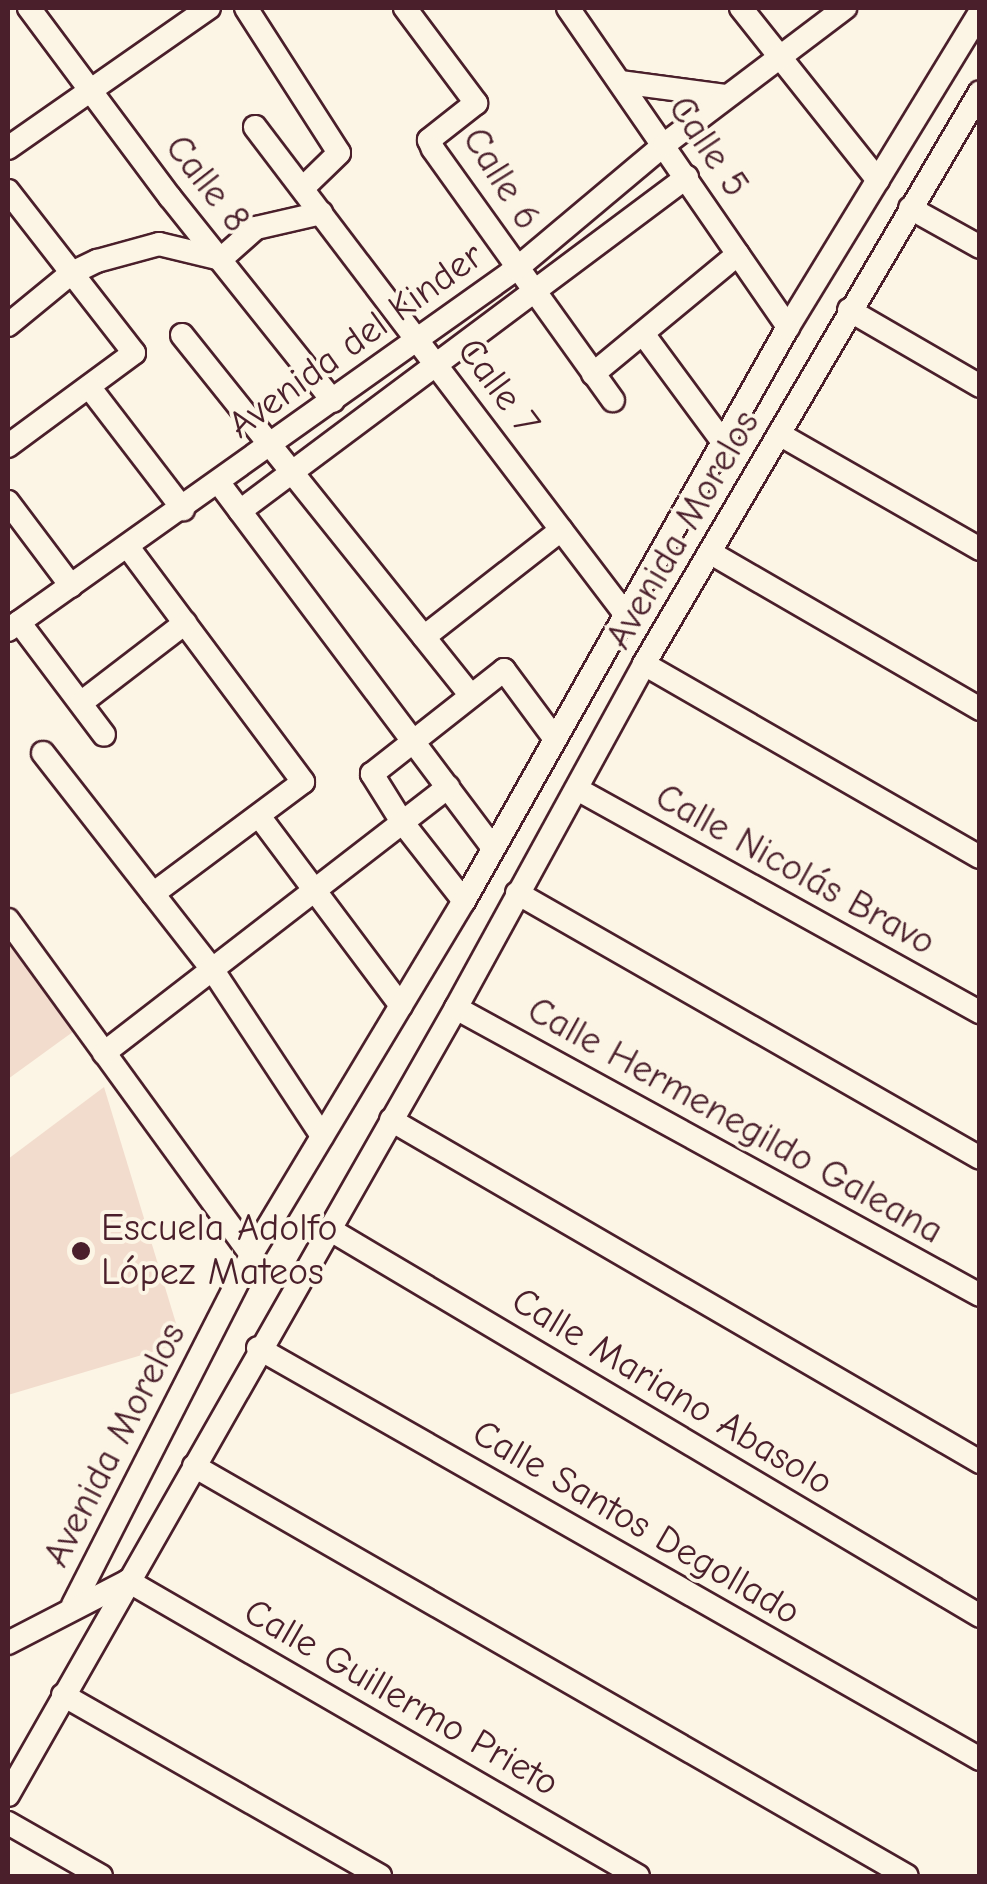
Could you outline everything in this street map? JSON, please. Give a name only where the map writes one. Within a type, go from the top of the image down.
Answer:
[{"type":"street","name":"Calle 8","points":[[29,8],[333,401]]},
{"type":"street","points":[[8,148],[208,8]]},
{"type":"street","points":[[246,8],[339,153],[302,188]]},
{"type":"street","name":"Calle 5","points":[[568,8],[788,328]]},
{"type":"street","points":[[741,8],[878,180]]},
{"type":"street","name":"Avenida del Kinder","points":[[13,626],[183,510],[516,269],[665,144],[846,8]]},
{"type":"street","name":"Avenida Morelos","points":[[74,1605],[252,1255],[464,902],[788,328],[980,12]]},
{"type":"street","name":"Calle 6","points":[[411,15],[476,103],[428,140],[612,400]]},
{"type":"street","points":[[620,82],[727,96]]},
{"type":"street","name":"Avenida Morelos","points":[[8,1795],[258,1348],[456,1008],[644,664],[978,98]]},
{"type":"street","name":"Calle 7","points":[[255,127],[626,615]]},
{"type":"street","points":[[240,512],[687,177]]},
{"type":"street","points":[[8,192],[134,352],[8,446]]},
{"type":"street","points":[[910,208],[980,247]]},
{"type":"street","points":[[8,326],[70,274],[158,244],[221,260],[256,228],[321,213]]},
{"type":"street","points":[[593,374],[644,336],[738,254]]},
{"type":"street","points":[[850,310],[980,386]]},
{"type":"street","points":[[182,334],[470,696]]},
{"type":"street","points":[[644,336],[723,442]]},
{"type":"street","points":[[90,388],[183,510]]},
{"type":"street","points":[[779,434],[980,550]]},
{"type":"street","points":[[219,483],[493,848]]},
{"type":"street","points":[[8,502],[72,586]]},
{"type":"street","points":[[424,637],[561,530]]},
{"type":"street","points":[[128,547],[304,782],[153,894]]},
{"type":"street","points":[[711,553],[980,709]]},
{"type":"street","points":[[82,702],[185,623]]},
{"type":"street","points":[[13,626],[82,702],[104,734]]},
{"type":"street","points":[[644,664],[980,857]]},
{"type":"street","points":[[464,902],[373,780],[374,770],[504,670],[555,739]]},
{"type":"street","points":[[43,753],[212,969],[322,1136]]},
{"type":"street","points":[[104,1053],[448,787]]},
{"type":"street","name":"Calle Nicolás Bravo","points":[[577,789],[980,1012]]},
{"type":"street","points":[[259,816],[312,892],[401,1006]]},
{"type":"street","points":[[518,893],[980,1158]]},
{"type":"street","points":[[8,920],[252,1255]]},
{"type":"street","name":"Calle Hermenegildo Galeana","points":[[456,1008],[980,1294]]},
{"type":"street","points":[[391,1120],[980,1462]]},
{"type":"street","name":"Calle Mariano Abasolo","points":[[329,1229],[980,1616]]},
{"type":"street","name":"Calle Santos Degollado","points":[[258,1348],[980,1759]]},
{"type":"street","points":[[194,1466],[907,1876]]},
{"type":"street","points":[[8,1643],[128,1580]]},
{"type":"street","name":"Calle Guillermo Prieto","points":[[128,1580],[638,1876]]},
{"type":"street","points":[[63,1696],[380,1876]]},
{"type":"street","points":[[8,1823],[100,1876]]},
{"type":"shaded area","points":[[8,923],[81,1026],[8,1079]]},
{"type":"shaded area","name":"Escuela Adolfo López Mateos","points":[[104,1087],[182,1343],[8,1395],[8,1159]]},
{"type":"place","name":"Escuela Adolfo López Mateos","points":[[81,1251]]}]
